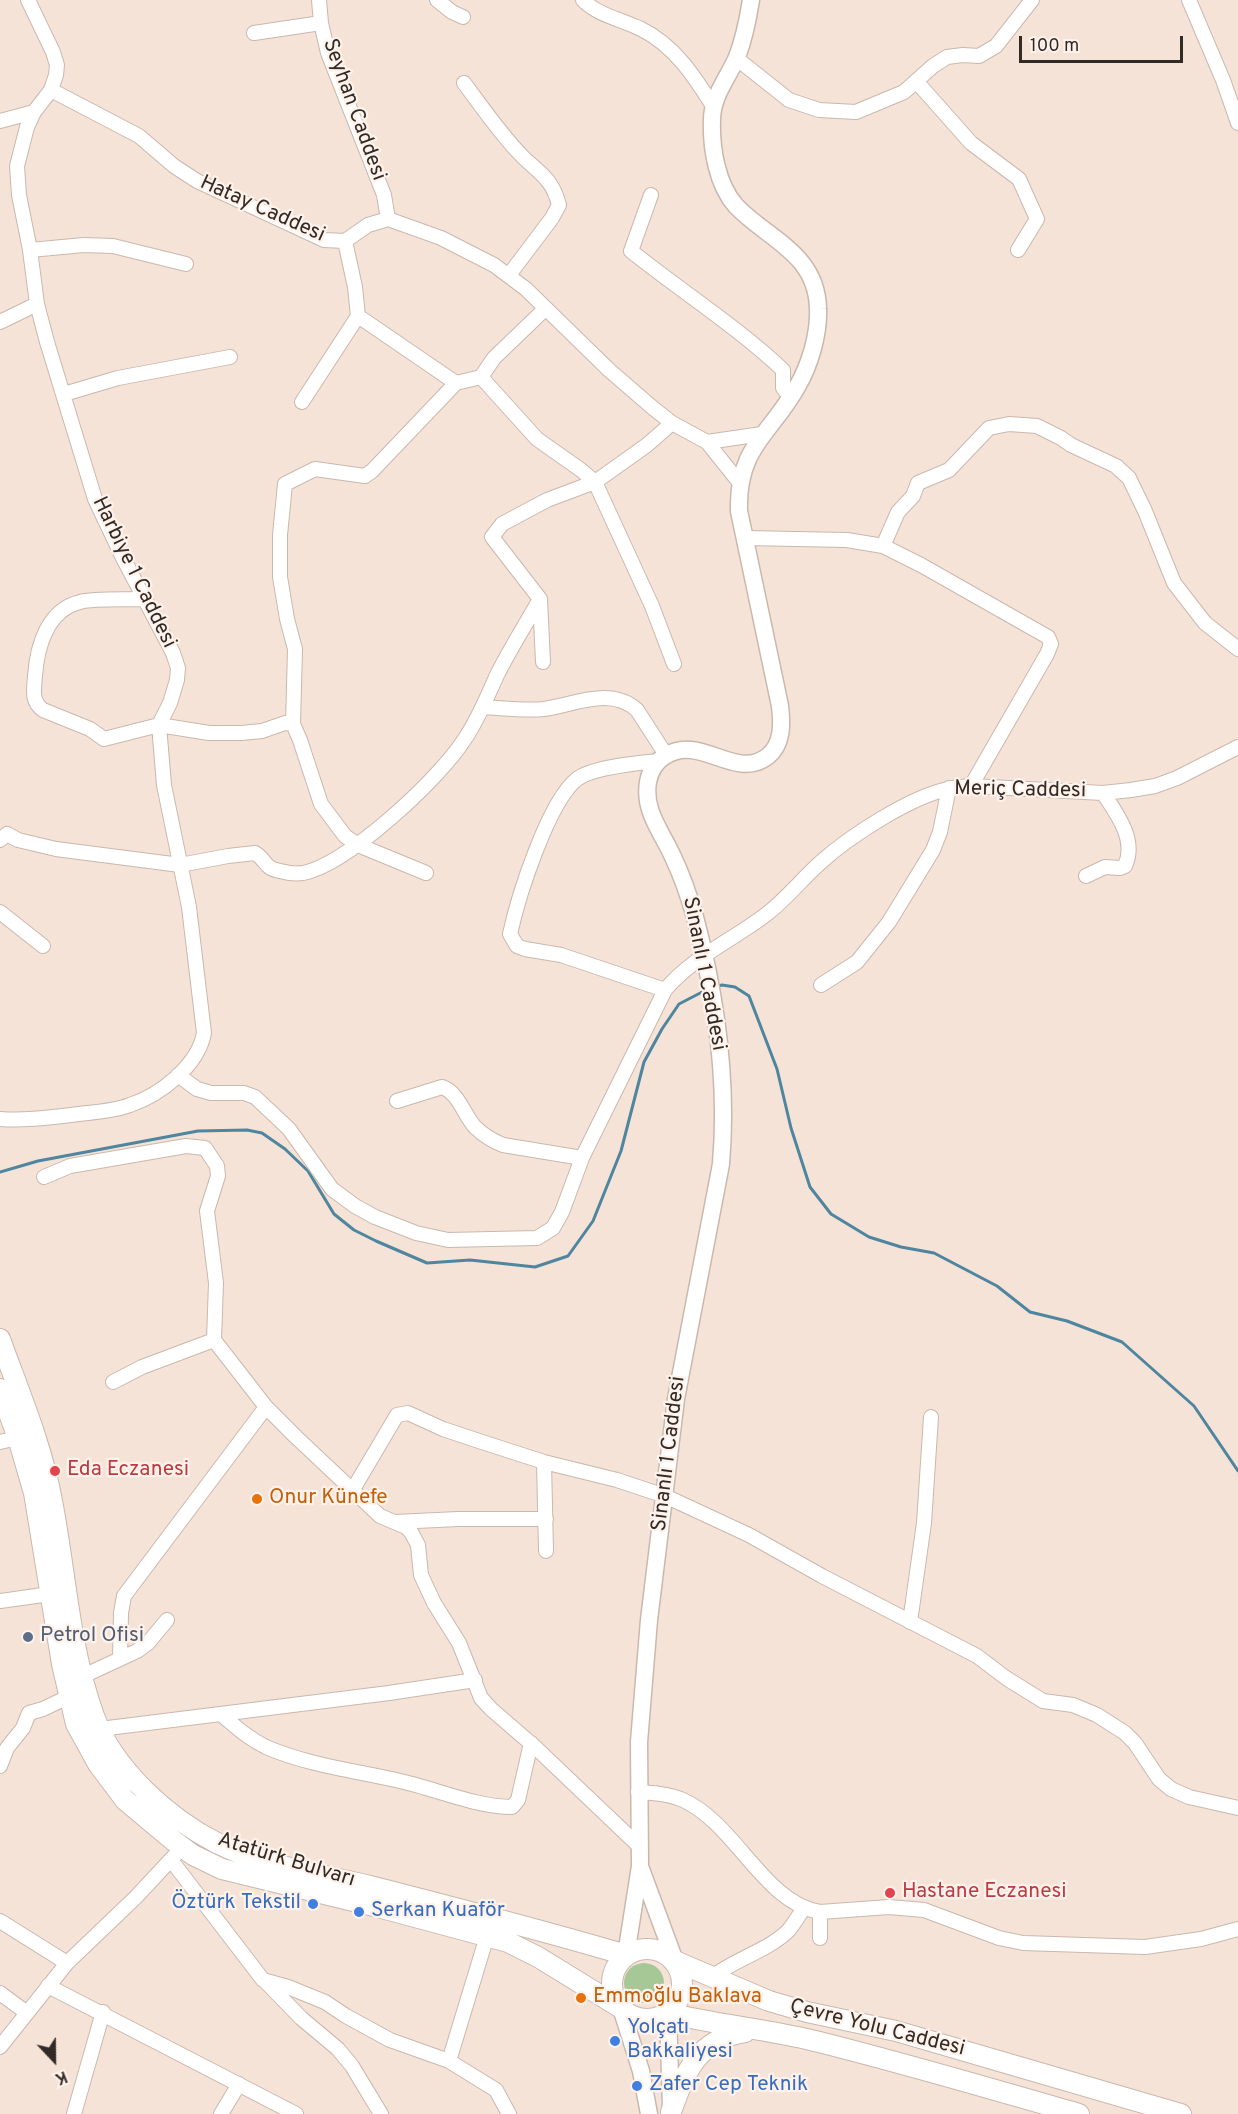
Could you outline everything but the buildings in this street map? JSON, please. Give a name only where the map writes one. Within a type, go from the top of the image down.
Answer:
[{"type":"highway","name":"Atatürk Bulvarı","points":[[0,1339],[45,1469],[52,1502],[57,1602],[68,1697],[81,1736],[110,1783],[176,1854],[239,1875],[378,1907],[507,1942],[538,1957],[621,2008]]},
{"type":"highway","name":"Atatürk Bulvarı","points":[[0,1389],[9,1440],[34,1493],[57,1602],[81,1677],[100,1729],[123,1764],[147,1793],[176,1817],[218,1843],[278,1864],[447,1906],[626,1955]]},
{"type":"highway","points":[[657,1949],[675,1961],[681,1971],[682,1994],[668,2013],[659,2018],[639,2019],[621,2008],[611,1988],[612,1975],[617,1964],[626,1955],[635,1950],[657,1949]]},
{"type":"highway","name":"Çevre Yolu Caddesi","points":[[675,1961],[765,2000],[807,2012],[896,2031],[1180,2114]]},
{"type":"highway","name":"Çevre Yolu Caddesi","points":[[668,2013],[708,2023],[760,2030],[814,2041],[1079,2114]]},
{"type":"highway","points":[[671,2113],[682,2080],[690,2066],[706,2048],[726,2036],[760,2030]]},
{"type":"main road","points":[[662,758],[685,749],[699,750],[745,765],[763,760],[777,745],[782,723],[739,511],[740,482],[753,448],[791,397],[804,373],[814,340],[818,311],[815,290],[804,266],[794,254],[748,216],[730,197],[723,185],[715,154],[713,106],[743,39],[751,0]]},
{"type":"main road","name":"Sinanlı 1 Caddesi","points":[[626,1955],[640,1866],[639,1742],[645,1667],[665,1496],[684,1354],[721,1164],[722,1092],[716,1020],[705,964],[695,918],[680,871],[648,806],[648,780],[651,771],[662,758]]},
{"type":"main road","points":[[640,1866],[675,1961]]},
{"type":"main road","points":[[621,2008],[641,2071],[649,2114]]},
{"type":"main road","points":[[668,2013],[671,2113]]},
{"type":"street","name":"Harbiye 1 Caddesi","points":[[0,1119],[53,1117],[129,1106],[154,1093],[178,1075],[197,1052],[204,1033],[193,936],[164,785],[159,725],[174,692],[178,668],[173,653],[99,509],[37,304],[30,250],[19,195],[17,166],[20,147],[34,112],[51,90],[57,65],[28,0]]},
{"type":"street","name":"Seyhan Caddesi","points":[[320,0],[321,22],[328,53],[384,195],[388,219]]},
{"type":"street","points":[[437,0],[463,17]]},
{"type":"street","points":[[583,0],[658,39],[685,65],[713,106]]},
{"type":"street","points":[[736,58],[789,100],[819,110],[856,112],[904,92],[933,66],[947,57],[979,56],[996,46],[1032,0]]},
{"type":"street","points":[[1189,0],[1223,80],[1238,123]]},
{"type":"street","points":[[254,33],[321,22]]},
{"type":"street","points":[[916,81],[971,143],[1019,179],[1036,219],[1017,250]]},
{"type":"street","points":[[464,83],[521,154],[544,174],[555,189],[559,205],[552,218],[509,275]]},
{"type":"street","name":"Hatay Caddesi","points":[[51,90],[139,136],[174,166],[197,181],[324,240],[345,241],[368,225],[388,219]]},
{"type":"street","points":[[0,121],[34,112]]},
{"type":"street","points":[[651,195],[631,251],[695,301],[754,342],[783,370],[783,388],[791,397]]},
{"type":"street","points":[[388,219],[441,238],[509,275],[609,370],[672,423],[707,442],[740,482]]},
{"type":"street","points":[[302,402],[358,316],[355,287],[345,241]]},
{"type":"street","points":[[30,250],[84,245],[113,246],[186,264]]},
{"type":"street","points":[[0,322],[37,304]]},
{"type":"street","points":[[426,873],[358,845],[345,836],[321,804],[293,724],[295,649],[280,577],[280,535],[285,484],[315,469],[365,476],[456,383],[481,377],[501,351],[545,309]]},
{"type":"street","points":[[358,316],[456,383]]},
{"type":"street","points":[[64,394],[118,378],[230,357]]},
{"type":"street","points":[[481,377],[537,439],[581,470],[595,483],[652,606],[674,664]]},
{"type":"street","points":[[543,662],[540,599],[492,537],[502,524],[547,500],[595,483],[647,445],[672,423]]},
{"type":"street","points":[[883,546],[898,512],[913,496],[918,483],[949,470],[989,428],[1009,424],[1037,426],[1116,466],[1129,478],[1174,583],[1205,623],[1238,648]]},
{"type":"street","points":[[707,442],[762,434]]},
{"type":"street","points":[[745,538],[847,540],[883,546],[1048,637],[1051,644],[1047,654],[971,786]]},
{"type":"street","points":[[145,599],[80,602],[58,612],[47,629],[36,658],[33,696],[36,705],[90,729],[104,739],[159,725],[209,733],[241,733],[262,731],[285,723],[293,724]]},
{"type":"street","points":[[0,840],[7,834],[18,840],[56,849],[180,865],[255,853],[267,866],[278,871],[305,872],[358,845],[446,765],[464,741],[540,599]]},
{"type":"street","points":[[483,707],[543,709],[593,698],[618,699],[637,710],[662,758],[615,766],[578,778],[563,795],[525,878],[510,934],[517,946],[525,949],[561,956],[665,990]]},
{"type":"street","name":"Meriç Caddesi","points":[[178,1075],[197,1089],[211,1093],[248,1093],[255,1097],[289,1129],[332,1189],[375,1217],[416,1233],[448,1240],[537,1238],[553,1228],[562,1212],[582,1158],[665,990],[686,969],[705,964],[770,912],[823,860],[851,839],[901,808],[949,788],[971,786],[1103,793],[1155,786],[1177,778],[1238,747]]},
{"type":"street","points":[[821,985],[849,970],[889,922],[933,850],[940,832],[949,788]]},
{"type":"street","points":[[1086,876],[1105,867],[1120,868],[1125,866],[1128,860],[1130,848],[1128,839],[1117,813],[1103,793]]},
{"type":"street","points":[[0,912],[43,946]]},
{"type":"street","points":[[397,1101],[442,1087],[451,1093],[475,1126],[491,1140],[503,1145],[582,1158]]},
{"type":"street","points":[[44,1177],[80,1164],[186,1146],[205,1148],[217,1166],[218,1176],[207,1210],[216,1283],[214,1340],[266,1407],[352,1491],[380,1516],[406,1527],[411,1532],[418,1545],[421,1575],[434,1603],[459,1643],[481,1698],[491,1710],[531,1743],[639,1846]]},
{"type":"street","points":[[113,1382],[142,1367],[214,1340]]},
{"type":"street","points":[[120,1659],[121,1613],[124,1596],[266,1407]]},
{"type":"street","points":[[352,1491],[397,1415],[403,1413],[416,1415],[443,1429],[479,1442],[544,1462],[617,1480],[665,1496],[749,1535],[822,1576],[977,1656],[1006,1678],[1043,1701],[1073,1705],[1097,1715],[1125,1733],[1135,1743],[1159,1779],[1171,1789],[1190,1797],[1238,1808]]},
{"type":"street","points":[[910,1622],[924,1523],[931,1417]]},
{"type":"street","points":[[544,1462],[546,1551]]},
{"type":"street","points":[[392,1522],[546,1519]]},
{"type":"street","points":[[0,1601],[57,1602]]},
{"type":"street","points":[[81,1677],[137,1651],[148,1643],[167,1620]]},
{"type":"street","points":[[100,1729],[222,1715],[474,1680]]},
{"type":"street","points":[[0,1766],[7,1748],[23,1728],[29,1713],[68,1697]]},
{"type":"street","points":[[222,1715],[246,1736],[268,1748],[338,1768],[402,1781],[456,1797],[503,1807],[512,1807],[518,1800],[531,1743]]},
{"type":"street","points":[[638,1792],[670,1796],[694,1806],[719,1826],[782,1893],[804,1908],[820,1912],[867,1908],[924,1910],[999,1938],[1023,1943],[1145,1947],[1201,1939],[1238,1929]]},
{"type":"street","points":[[0,2047],[68,1963],[136,1898],[176,1854],[263,1980],[301,2018],[339,2049],[381,2114]]},
{"type":"street","points":[[712,1977],[723,1968],[775,1941],[790,1929],[804,1908]]},
{"type":"street","points":[[820,1912],[820,1938]]},
{"type":"street","points":[[0,1921],[68,1963]]},
{"type":"street","points":[[449,2061],[487,1936]]},
{"type":"street","points":[[263,1980],[288,1987],[324,2002],[390,2040],[449,2061],[496,2090],[509,2114]]},
{"type":"street","points":[[48,1986],[296,2114]]},
{"type":"street","points":[[0,1993],[27,2013]]},
{"type":"street","points":[[75,2114],[103,2013]]},
{"type":"street","points":[[221,2114],[239,2084]]},
{"type":"green space","points":[[644,1963],[658,1969],[664,1983],[658,1997],[644,2003],[630,1997],[624,1983],[630,1969]]},
{"type":"waterway","points":[[715,987],[722,985],[735,987],[749,996],[777,1069],[791,1128],[810,1187],[831,1214],[869,1237],[901,1247],[934,1253],[997,1286],[1030,1312],[1067,1321],[1122,1342],[1194,1406],[1238,1471]]},
{"type":"waterway","points":[[0,1172],[38,1161],[198,1131],[247,1130],[262,1133],[285,1149],[308,1171],[334,1214],[354,1230],[376,1241],[427,1263],[470,1260],[535,1267],[568,1256],[593,1221],[621,1151],[644,1062],[679,1004],[706,990]]},
{"type":"place","name":"Eda Eczanesi","points":[[55,1471]]},
{"type":"place","name":"Onur Künefe","points":[[257,1499]]},
{"type":"place","name":"Petrol Ofisi","points":[[28,1637]]},
{"type":"place","name":"Hastane Eczanesi","points":[[890,1893]]},
{"type":"place","name":"Öztürk Tekstil","points":[[313,1904]]},
{"type":"place","name":"Serkan Kuaför","points":[[359,1912]]},
{"type":"place","name":"Emmoğlu Baklava","points":[[581,1998]]},
{"type":"place","name":"Yolçatı Bakkaliyesi","points":[[615,2041]]},
{"type":"place","name":"Zafer Cep Teknik","points":[[637,2086]]}]
